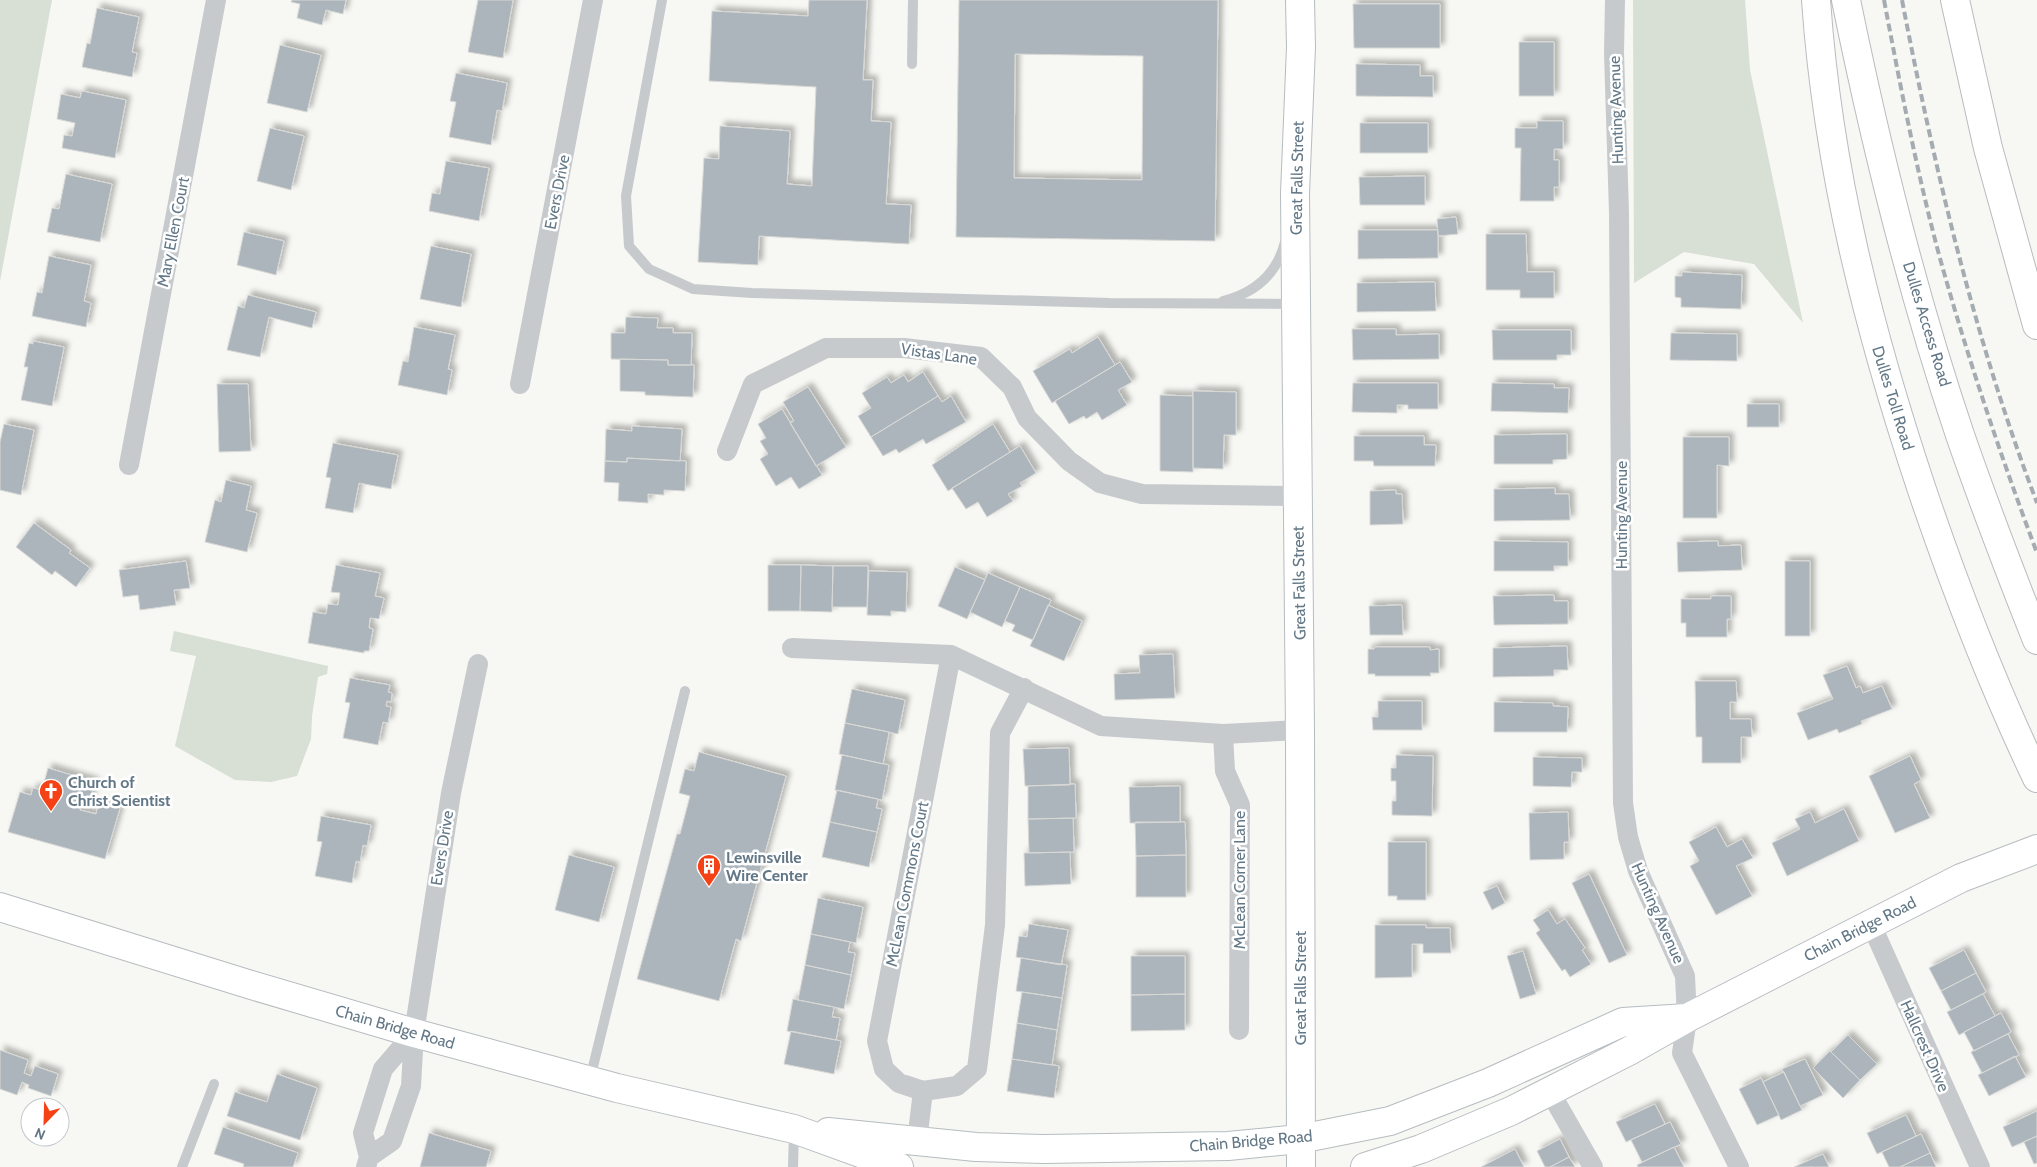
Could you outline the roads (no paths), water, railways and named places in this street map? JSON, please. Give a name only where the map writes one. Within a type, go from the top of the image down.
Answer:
[{"type":"main road","name":"Great Falls Street","points":[[1300,0],[1301,47],[1296,193],[1296,304],[1300,730],[1301,1167]]},
{"type":"main road","name":"Dulles Toll Road","points":[[1816,0],[1824,85],[1843,205],[1871,326],[1900,426],[1944,552],[1993,677],[2035,774]]},
{"type":"main road","name":"Dulles Access Road","points":[[1846,0],[1898,223],[1930,338],[1960,434],[1989,517],[2037,640]]},
{"type":"main road","points":[[1955,0],[1988,148],[2037,325]]},
{"type":"main road","name":"Chain Bridge Road","points":[[1364,1167],[1421,1149],[1456,1135],[1550,1092],[1687,1018],[1961,878],[2037,849]]},
{"type":"main road","name":"Chain Bridge Road","points":[[0,907],[414,1033],[589,1081],[794,1129],[899,1167]]},
{"type":"main road","name":"Chain Bridge Road","points":[[794,1129],[976,1147],[1044,1149],[1228,1146],[1300,1139],[1390,1121],[1488,1083],[1623,1022],[1687,1018]]},
{"type":"street","name":"Mary Ellen Court","points":[[129,465],[216,0]]},
{"type":"street","name":"Evers Drive","points":[[520,384],[593,0]]},
{"type":"street","name":"Hunting Avenue","points":[[1616,0],[1614,52],[1619,213],[1623,803],[1628,837],[1638,871],[1685,976],[1687,1018],[1682,1053],[1739,1167]]},
{"type":"street","name":"Vistas Lane","points":[[727,451],[753,384],[826,348],[904,348],[981,357],[1012,387],[1027,418],[1069,461],[1100,483],[1142,494],[1298,496]]},
{"type":"street","points":[[792,648],[950,654],[1101,726],[1223,734],[1300,730]]},
{"type":"street","name":"McLean Commons Court","points":[[950,654],[877,1041],[884,1069],[899,1083],[923,1091],[957,1086],[977,1069],[995,926],[1000,733],[1024,688]]},
{"type":"street","name":"Evers Drive","points":[[368,1162],[392,1141],[411,1086],[414,1033],[451,793],[478,664]]},
{"type":"street","name":"McLean Corner Lane","points":[[1223,734],[1225,770],[1240,805],[1239,1030]]},
{"type":"street","name":"Hallcrest Drive","points":[[1871,924],[1980,1167]]},
{"type":"street","points":[[368,1162],[363,1133],[383,1069],[414,1033]]},
{"type":"street","points":[[917,1141],[923,1091]]},
{"type":"street","points":[[1550,1092],[1593,1167]]},
{"type":"lane","points":[[662,0],[626,196],[629,246],[648,269],[693,289],[752,293],[1110,303],[1296,304]]},
{"type":"lane","points":[[912,64],[913,0]]},
{"type":"lane","points":[[1210,304],[1245,294],[1261,283],[1274,270],[1282,253],[1296,193]]},
{"type":"lane","points":[[589,1081],[685,691]]},
{"type":"lane","points":[[182,1167],[214,1084]]},
{"type":"lane","points":[[793,1167],[794,1129]]},
{"type":"railway","points":[[1884,0],[1915,157],[1938,251],[1984,403],[2037,553]]},
{"type":"railway","points":[[1902,0],[1928,128],[1959,255],[1994,380],[2037,503]]},
{"type":"place","name":"Church of Christ Scientist","points":[[51,812]]},
{"type":"place","name":"Lewinsville Wire Center","points":[[709,887]]}]
